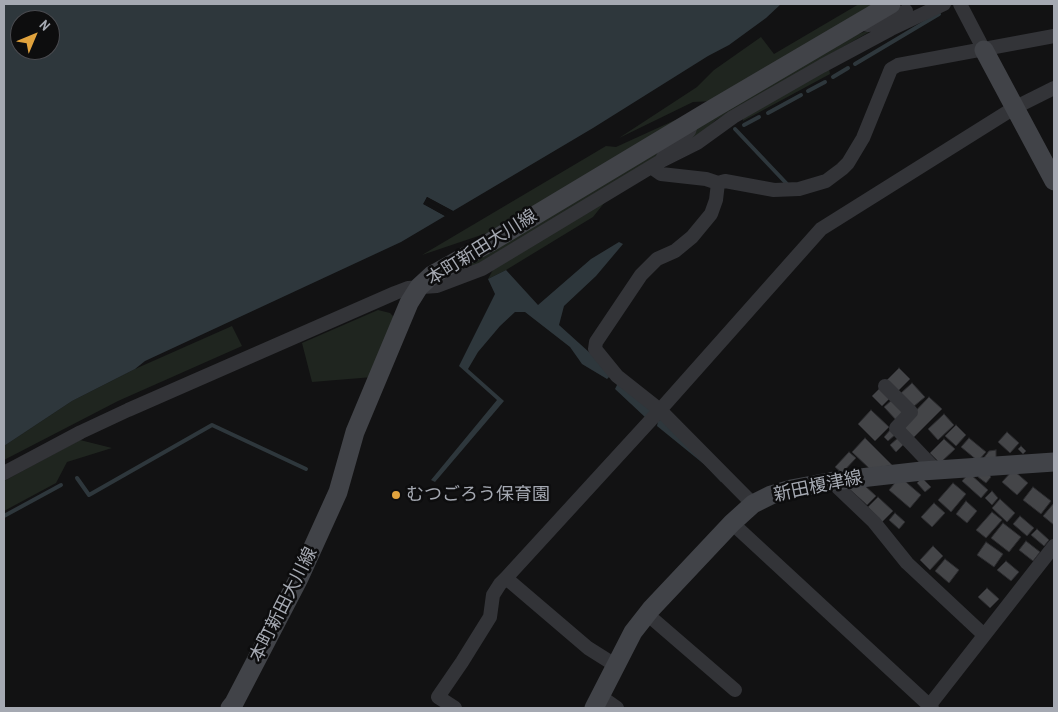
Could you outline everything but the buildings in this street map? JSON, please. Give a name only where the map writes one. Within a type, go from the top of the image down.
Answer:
[{"type":"main road","name":"本町新田大川線","points":[[236,706],[299,578],[338,492],[355,432],[410,303],[419,287],[432,275],[490,243],[891,4]]},
{"type":"main road","points":[[984,50],[1054,181]]},
{"type":"main road","name":"新田榎津線","points":[[597,702],[633,632],[732,522],[753,504],[784,491],[831,481],[936,470],[1054,462]]},
{"type":"street","points":[[859,23],[868,25],[882,23],[922,4]]},
{"type":"street","points":[[4,473],[80,432],[395,293],[408,288],[437,286],[482,268],[656,164],[697,143],[733,117],[822,66],[891,29],[944,4]]},
{"type":"street","points":[[960,4],[984,50]]},
{"type":"street","points":[[656,164],[661,174],[706,179],[718,183],[725,181],[774,190],[799,189],[826,180],[848,163],[863,138],[891,69],[898,65],[1054,36]]},
{"type":"street","points":[[455,708],[438,698],[490,617],[493,595],[500,584],[660,410],[821,229],[1014,108],[1054,88]]},
{"type":"street","points":[[656,164],[689,131],[694,120]]},
{"type":"street","points":[[718,183],[716,200],[711,214],[692,237],[675,251],[657,259],[641,276],[596,342],[595,349],[617,376],[660,410],[753,504]]},
{"type":"street","points":[[885,386],[911,412],[896,428],[936,470]]},
{"type":"street","points":[[831,481],[874,522],[907,563],[984,635]]},
{"type":"street","points":[[732,522],[931,707],[984,635],[1054,546]]},
{"type":"street","points":[[506,578],[588,648],[615,665]]},
{"type":"street","points":[[648,614],[735,690]]},
{"type":"street","points":[[597,702],[617,708]]},
{"type":"shaded area","points":[[4,4],[781,4],[766,18],[729,45],[453,211],[427,197],[424,204],[445,216],[401,242],[145,361],[135,369],[72,401],[4,446]]},
{"type":"shaded area","points":[[859,4],[879,4],[715,101],[693,102],[619,138],[697,87],[714,70],[761,37],[774,54]]},
{"type":"shaded area","points":[[876,28],[716,120],[695,139],[673,151],[706,119],[855,35]]},
{"type":"shaded area","points":[[829,68],[830,74],[743,121],[743,116]]},
{"type":"shaded area","points":[[684,116],[496,230],[422,255],[606,146],[616,147]]},
{"type":"shaded area","points":[[681,133],[659,156],[476,265],[435,281]]},
{"type":"shaded area","points":[[609,197],[593,217],[488,279],[495,266]]},
{"type":"shaded area","points":[[619,242],[623,244],[596,276],[564,306],[559,325],[600,362],[610,376],[607,379],[582,364],[570,347],[525,312],[515,312],[500,326],[478,352],[468,369],[504,401],[435,482],[431,480],[497,400],[459,366],[495,294],[488,279],[506,270],[538,305],[591,259]]},
{"type":"shaded area","points":[[378,310],[390,313],[395,318],[373,377],[312,382],[302,343]]},
{"type":"shaded area","points":[[232,326],[242,346],[118,401],[4,460],[4,446],[72,401],[135,369]]},
{"type":"shaded area","points":[[619,381],[655,410],[646,418],[615,389]]},
{"type":"shaded area","points":[[665,418],[727,476],[721,482],[705,465],[657,426],[658,421]]},
{"type":"shaded area","points":[[80,440],[112,448],[67,462],[56,483],[4,511],[4,481]]},
{"type":"pier","points":[[427,197],[453,211],[450,212],[428,200],[427,203],[447,214],[445,216],[423,204]]},
{"type":"waterway","points":[[855,64],[939,14]]},
{"type":"waterway","points":[[833,77],[848,68]]},
{"type":"waterway","points":[[808,91],[825,82]]},
{"type":"waterway","points":[[768,113],[801,95]]},
{"type":"waterway","points":[[744,125],[759,117]]},
{"type":"waterway","points":[[735,129],[787,184]]},
{"type":"waterway","points":[[77,478],[89,495],[212,425],[306,469]]},
{"type":"waterway","points":[[4,516],[61,485]]},
{"type":"place","name":"むつごろう保育園","points":[[396,495]]}]
